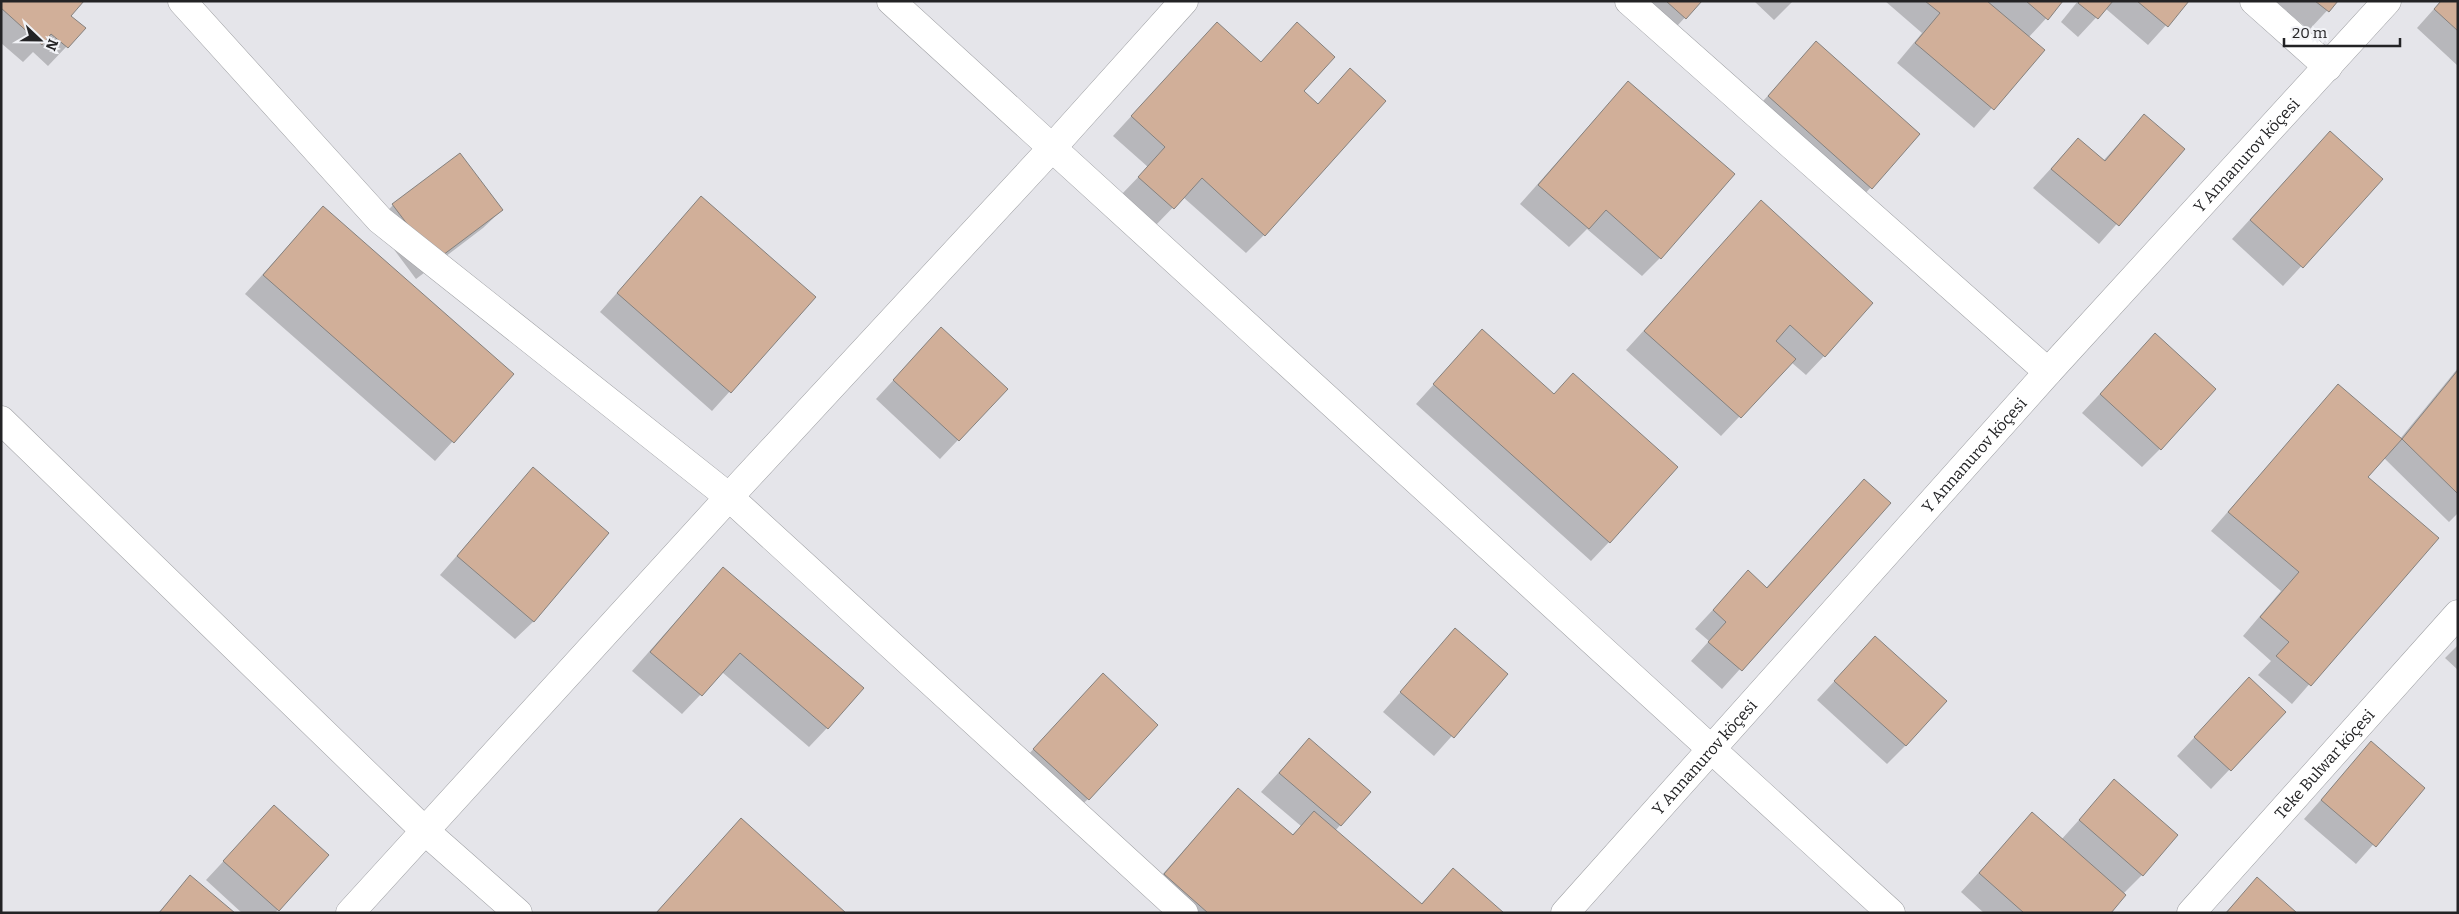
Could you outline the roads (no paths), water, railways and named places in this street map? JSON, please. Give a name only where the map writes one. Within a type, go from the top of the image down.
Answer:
[{"type":"street","points":[[182,1],[380,220],[729,497],[1184,913]]},
{"type":"street","points":[[891,1],[1891,913]]},
{"type":"street","points":[[350,913],[729,497],[1052,148],[1184,1]]},
{"type":"street","points":[[1629,1],[2048,372]]},
{"type":"street","points":[[2254,1],[2328,68]]},
{"type":"street","name":"Y Annanurov köçesi","points":[[1565,913],[2048,372],[2328,68],[2387,1]]},
{"type":"street","points":[[1,420],[425,831],[518,913]]},
{"type":"street","name":"Teke Bulwar köçesi","points":[[2191,913],[2458,614]]}]
